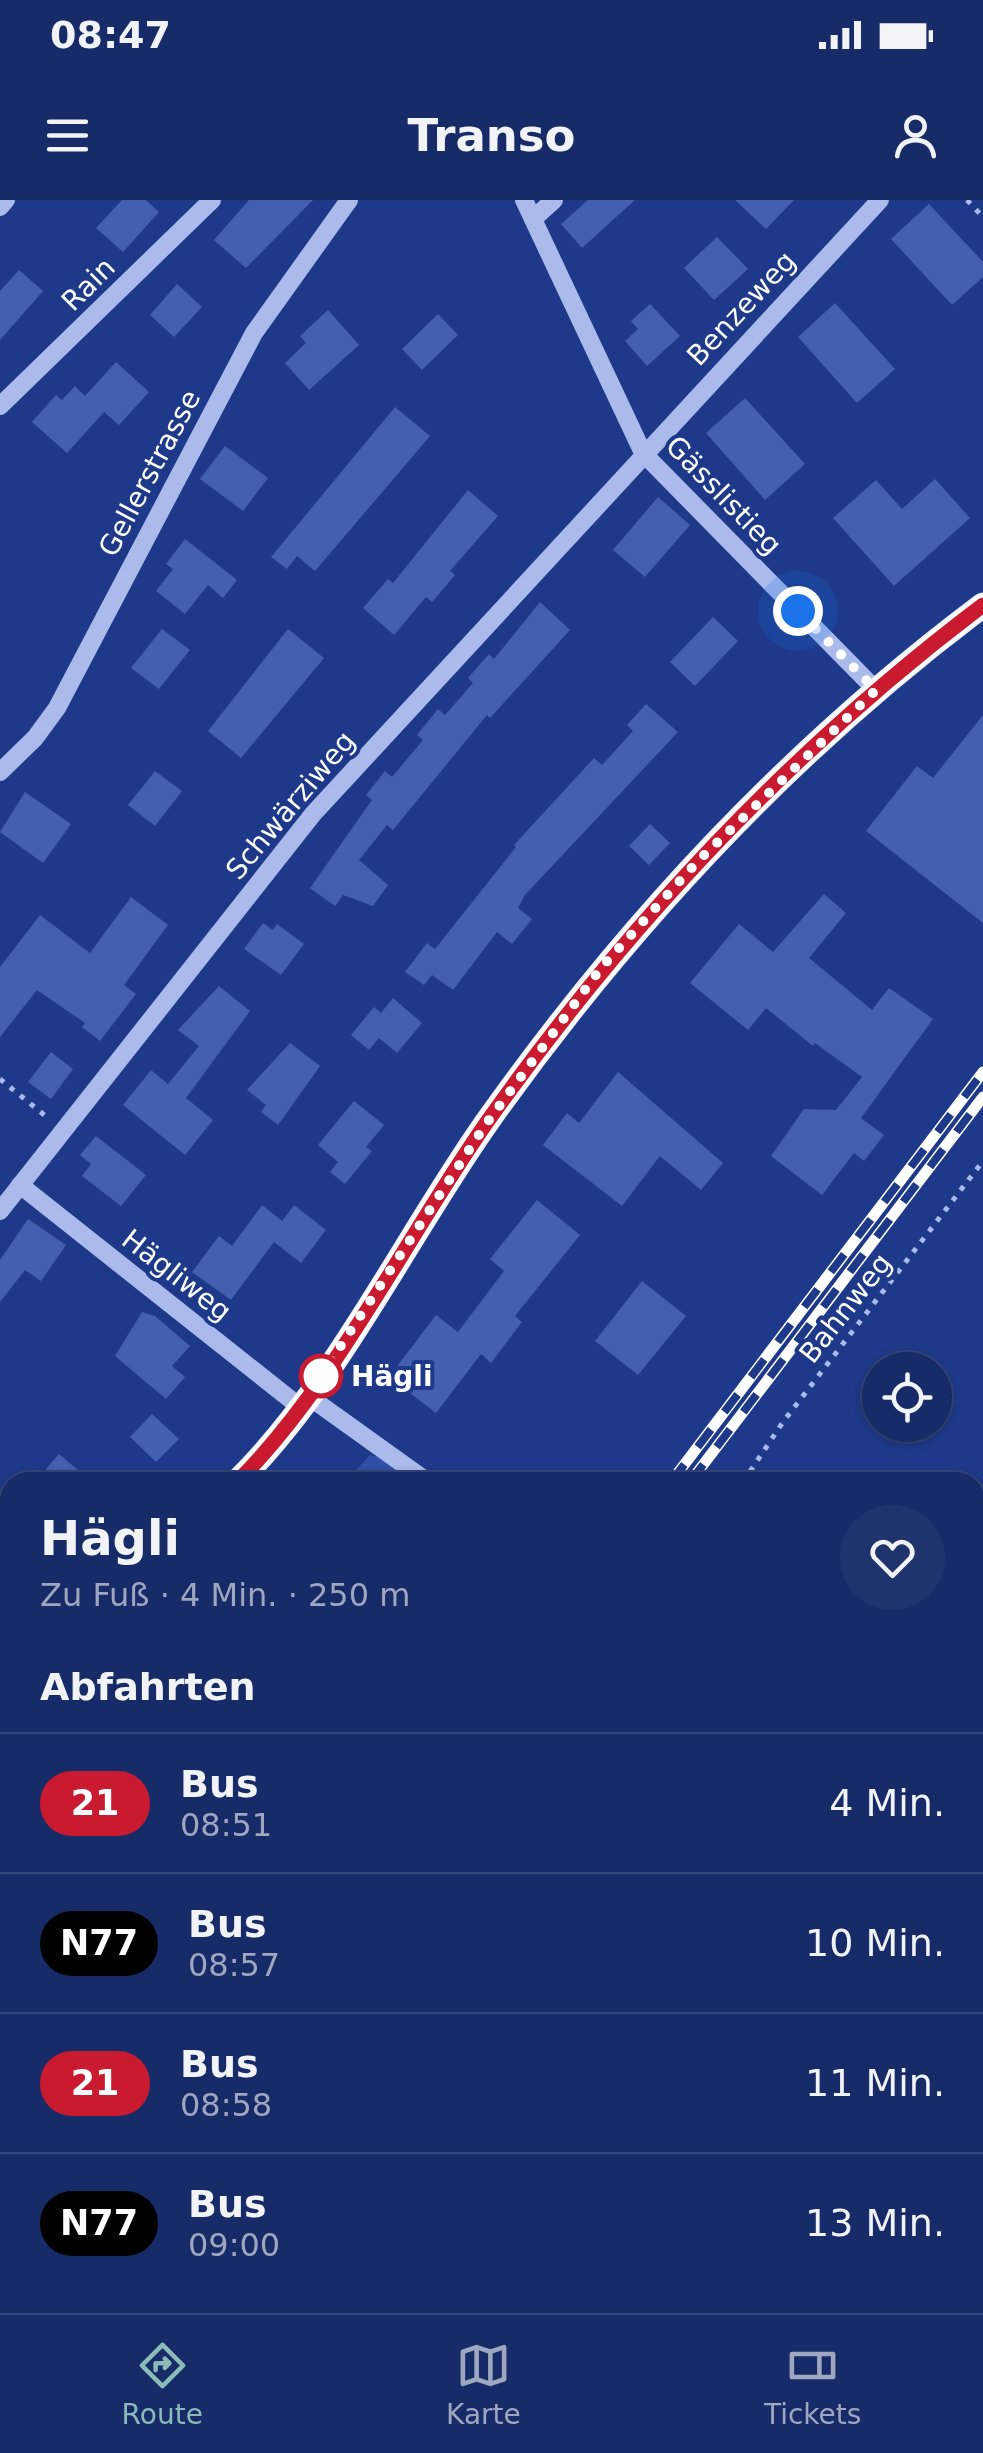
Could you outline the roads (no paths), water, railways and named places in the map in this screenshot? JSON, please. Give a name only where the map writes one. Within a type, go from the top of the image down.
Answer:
[{"type":"main road","points":[[245,1472],[304,1401],[486,1124],[601,968],[698,861],[876,690],[983,605]]},
{"type":"street","points":[[0,207],[6,200]]},
{"type":"street","name":"Rain","points":[[0,406],[212,200]]},
{"type":"street","name":"Gellerstrasse","points":[[0,772],[35,738],[57,708],[254,332],[349,200]]},
{"type":"street","name":"Gässlistieg","points":[[524,200],[643,453],[876,690]]},
{"type":"street","points":[[533,219],[554,200]]},
{"type":"street","name":"Benzeweg","points":[[643,453],[880,200]]},
{"type":"street","name":"Schwärziweg","points":[[0,1210],[313,814],[643,453]]},
{"type":"street","name":"Hägliweg","points":[[20,1185],[304,1401],[413,1472]]},
{"type":"railway","points":[[679,1472],[983,1072]]},
{"type":"railway","points":[[698,1472],[983,1097]]},
{"type":"place","name":"Hägli","points":[[321,1376]]}]
